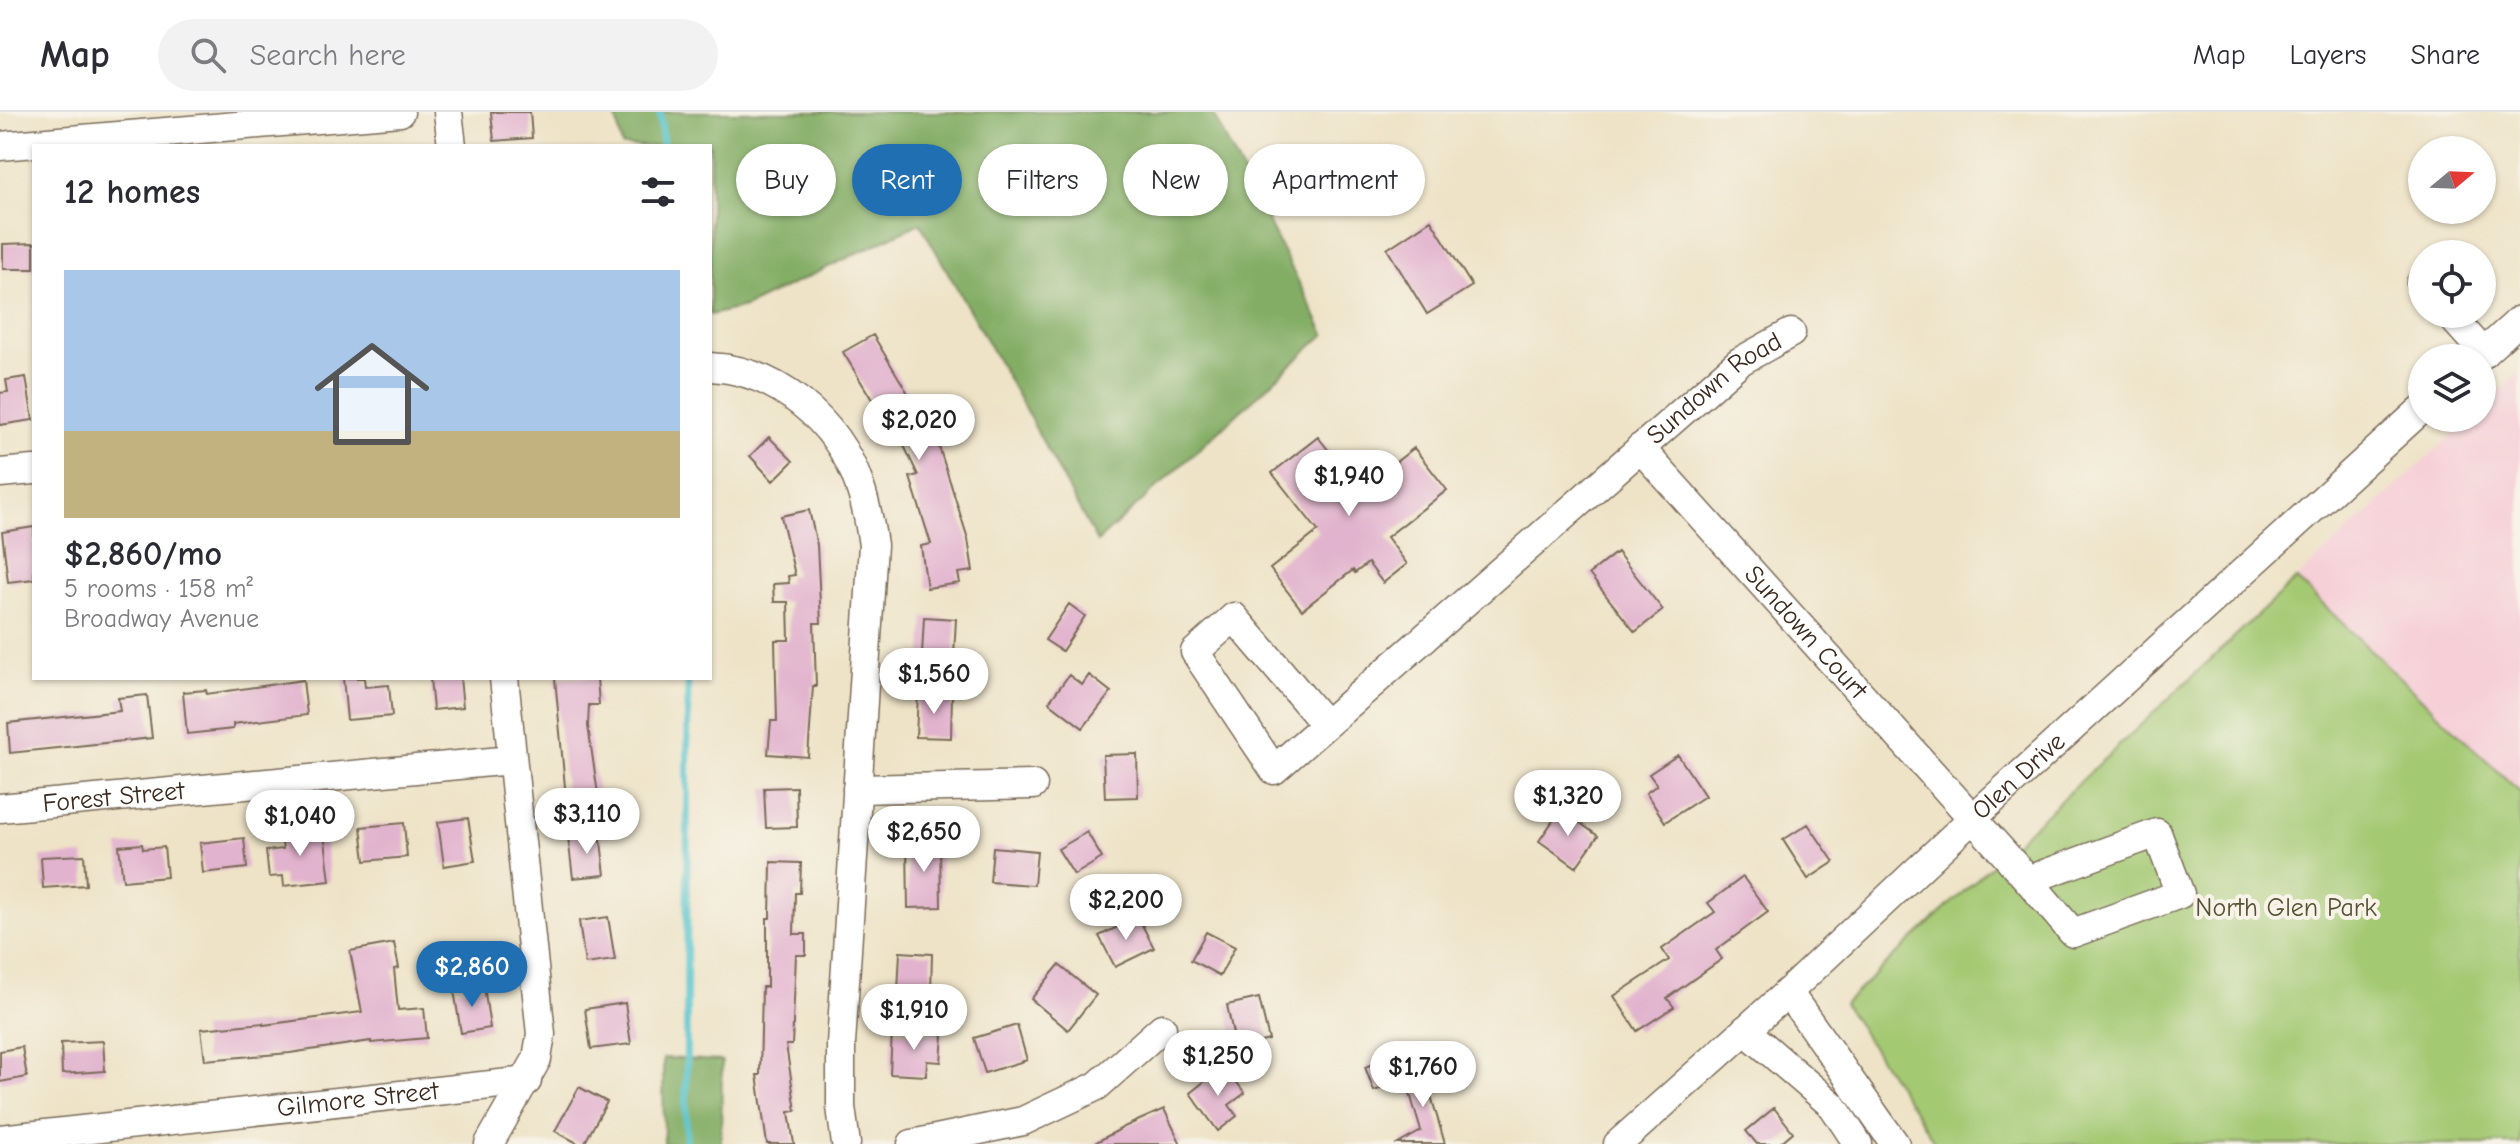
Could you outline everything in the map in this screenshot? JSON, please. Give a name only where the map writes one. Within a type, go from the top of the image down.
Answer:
[{"type":"street","points":[[0,146],[400,112]]},
{"type":"street","points":[[448,112],[452,144]]},
{"type":"street","points":[[2493,344],[2520,320]]},
{"type":"street","points":[[2460,328],[2472,344]]},
{"type":"street","name":"Sundown Road","points":[[1325,724],[1234,617],[1195,652],[1274,770],[1739,362],[1791,333]]},
{"type":"street","points":[[712,367],[756,375],[797,399],[834,437],[848,459],[868,512],[873,545],[841,1044],[841,1107],[846,1144]]},
{"type":"street","name":"Olen Drive","points":[[1618,1144],[1788,992],[1973,818],[2408,422]]},
{"type":"street","name":"Sundown Court","points":[[1640,448],[2073,933],[2180,894],[2157,833],[2028,880]]},
{"type":"street","points":[[0,473],[32,470]]},
{"type":"street","points":[[489,1144],[527,1081],[537,1059],[541,1034],[504,680]]},
{"type":"street","name":"Forest Street","points":[[0,808],[512,760]]},
{"type":"street","points":[[857,789],[1033,785]]},
{"type":"street","points":[[1788,992],[1895,1144]]},
{"type":"street","points":[[912,1144],[1023,1121],[1097,1086],[1162,1028]]},
{"type":"street","points":[[1745,1030],[1833,1106],[1858,1144]]},
{"type":"street","name":"Gilmore Street","points":[[0,1139],[527,1081]]},
{"type":"shaded area","points":[[2520,372],[2520,792],[2296,579],[2455,432],[2496,432],[2496,394]]},
{"type":"green space","points":[[615,112],[1212,112],[1244,175],[1244,216],[1265,216],[1325,334],[1097,542],[920,223],[745,307],[712,315],[712,144],[622,144]]},
{"type":"green space","name":"North Glen Park","points":[[2296,579],[2520,792],[2520,1144],[1936,1144],[1844,1004]]},
{"type":"green space","points":[[663,1058],[722,1061],[721,1144],[664,1144]]},
{"type":"building","points":[[491,112],[530,112],[532,138],[494,141]]},
{"type":"building","points":[[1431,220],[1472,286],[1427,314],[1387,249]]},
{"type":"building","points":[[32,243],[32,269],[3,269],[3,244]]},
{"type":"building","points":[[873,335],[912,400],[917,397],[926,417],[950,406],[960,426],[936,437],[968,539],[973,571],[958,573],[960,583],[927,588],[921,546],[931,544],[910,477],[918,475],[898,433],[890,437],[874,403],[843,352]]},
{"type":"building","points":[[26,377],[32,420],[0,425],[0,393],[8,392],[6,380]]},
{"type":"building","points":[[769,437],[793,461],[773,481],[750,456]]},
{"type":"building","points":[[1318,437],[1360,490],[1414,448],[1447,490],[1387,537],[1407,564],[1383,583],[1368,563],[1355,573],[1353,570],[1302,610],[1270,569],[1318,531],[1272,473]]},
{"type":"building","points":[[809,510],[817,545],[821,623],[814,623],[816,686],[813,686],[808,757],[768,754],[771,721],[777,721],[775,640],[789,640],[788,602],[774,602],[773,584],[789,583],[788,576],[795,575],[781,516]]},
{"type":"building","points":[[32,527],[32,579],[8,582],[2,532]]},
{"type":"building","points":[[1617,552],[1663,610],[1635,632],[1589,574]]},
{"type":"building","points":[[1069,604],[1085,616],[1062,651],[1045,640]]},
{"type":"building","points":[[924,617],[956,619],[954,655],[922,654]]},
{"type":"building","points":[[1069,675],[1082,685],[1089,675],[1111,692],[1083,728],[1049,702]]},
{"type":"building","points":[[303,680],[307,715],[233,724],[233,729],[187,734],[183,692],[206,690],[207,694]]},
{"type":"building","points":[[343,680],[364,680],[365,687],[389,685],[392,716],[347,720]]},
{"type":"building","points":[[430,680],[460,680],[463,707],[433,710]]},
{"type":"building","points":[[555,680],[597,680],[599,705],[589,705],[588,726],[598,794],[566,798]]},
{"type":"building","points":[[918,693],[952,694],[951,738],[916,737]]},
{"type":"building","points":[[147,695],[152,738],[10,753],[8,723],[120,711],[118,698]]},
{"type":"building","points":[[1137,754],[1138,797],[1105,798],[1103,755]]},
{"type":"building","points":[[1678,755],[1705,796],[1665,822],[1646,793],[1657,785],[1649,774]]},
{"type":"building","points":[[796,787],[797,827],[766,828],[764,788]]},
{"type":"building","points":[[1561,809],[1598,836],[1576,867],[1539,841]]},
{"type":"building","points":[[468,818],[475,861],[444,866],[438,822]]},
{"type":"building","points":[[404,823],[407,857],[365,861],[361,827]]},
{"type":"building","points":[[1808,824],[1834,862],[1808,879],[1783,840]]},
{"type":"building","points":[[302,825],[304,834],[324,832],[330,881],[284,886],[283,876],[269,877],[266,851],[283,849],[280,828]]},
{"type":"building","points":[[1087,832],[1102,858],[1074,875],[1058,849]]},
{"type":"building","points":[[600,833],[605,875],[573,878],[568,837]]},
{"type":"building","points":[[244,838],[247,868],[203,873],[200,843]]},
{"type":"building","points":[[907,841],[940,841],[941,907],[908,908]]},
{"type":"building","points":[[142,844],[143,849],[164,847],[167,877],[123,881],[119,846]]},
{"type":"building","points":[[993,847],[1037,851],[1034,885],[990,882]]},
{"type":"building","points":[[84,855],[86,885],[43,888],[41,857]]},
{"type":"building","points":[[771,862],[801,863],[800,893],[795,893],[794,934],[806,934],[806,955],[796,955],[792,1045],[786,1045],[796,1111],[789,1112],[794,1144],[767,1144],[757,1075],[760,1075],[762,987],[767,987]]},
{"type":"building","points":[[1743,877],[1768,912],[1716,950],[1722,959],[1667,998],[1674,1007],[1637,1031],[1614,996],[1669,960],[1662,949],[1715,912],[1708,903]]},
{"type":"building","points":[[608,917],[615,960],[585,964],[579,921]]},
{"type":"building","points":[[1138,917],[1154,948],[1115,967],[1099,936]]},
{"type":"building","points":[[1206,932],[1235,947],[1220,976],[1191,960]]},
{"type":"building","points":[[394,943],[399,968],[394,969],[398,1010],[424,1008],[427,1038],[371,1041],[290,1053],[205,1060],[201,1029],[263,1025],[362,1012],[350,951]]},
{"type":"building","points":[[900,952],[932,954],[931,993],[898,991]]},
{"type":"building","points":[[1059,965],[1096,995],[1068,1030],[1031,999]]},
{"type":"building","points":[[484,986],[490,1028],[461,1033],[454,990]]},
{"type":"building","points":[[1259,998],[1269,1040],[1236,1048],[1227,1005]]},
{"type":"building","points":[[625,1003],[631,1044],[591,1049],[585,1009]]},
{"type":"building","points":[[1017,1025],[1027,1060],[985,1073],[974,1038]]},
{"type":"building","points":[[892,1031],[943,1034],[941,1062],[927,1061],[926,1076],[890,1074]]},
{"type":"building","points":[[103,1041],[105,1071],[62,1074],[61,1043]]},
{"type":"building","points":[[22,1047],[27,1077],[0,1082],[0,1051]]},
{"type":"building","points":[[1392,1057],[1401,1082],[1374,1091],[1365,1067]]},
{"type":"building","points":[[1422,1065],[1445,1144],[1398,1144],[1421,1131],[1403,1070]]},
{"type":"building","points":[[1224,1066],[1245,1093],[1229,1105],[1237,1116],[1218,1131],[1190,1093]]},
{"type":"building","points":[[579,1087],[607,1102],[584,1144],[555,1131]]},
{"type":"building","points":[[1774,1108],[1793,1132],[1779,1144],[1757,1144],[1746,1131]]},
{"type":"building","points":[[1164,1109],[1181,1144],[1093,1144],[1124,1127]]},
{"type":"waterway","points":[[660,112],[663,144]]},
{"type":"waterway","points":[[686,1144],[688,680]]}]
